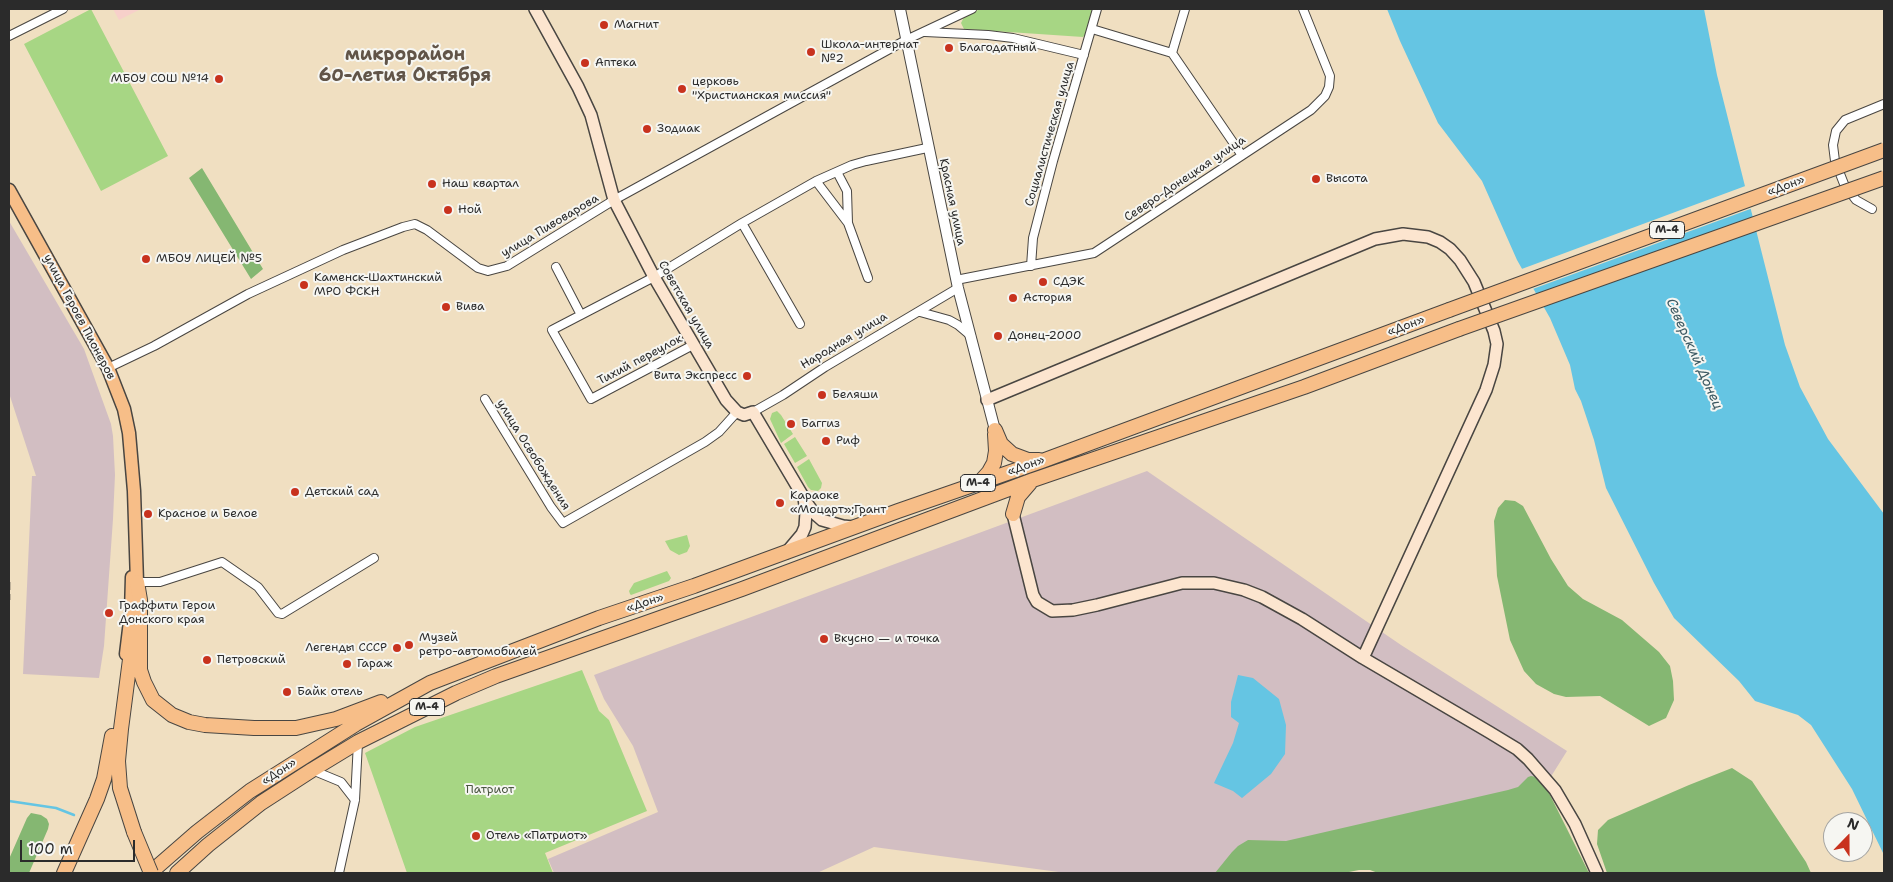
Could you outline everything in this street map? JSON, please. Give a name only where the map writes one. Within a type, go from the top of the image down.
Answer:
[{"type":"highway","name":"«Дон»","points":[[150,873],[197,832],[250,791],[356,724],[430,683],[598,618],[694,586],[1042,461],[1884,150]]},
{"type":"highway","name":"«Дон»","points":[[178,873],[208,845],[261,803],[312,770],[358,742],[441,700],[496,676],[742,589],[1032,480],[1295,390],[1459,329],[1884,178]]},
{"type":"highway","points":[[995,430],[1001,444],[1012,454],[1028,460],[1042,461]]},
{"type":"highway","points":[[980,482],[989,472],[996,456],[995,430]]},
{"type":"highway","points":[[1013,514],[1018,497],[1032,480]]},
{"type":"highway","points":[[984,499],[1001,501],[1008,506],[1013,514]]},
{"type":"highway","points":[[135,582],[140,619],[139,661],[144,682],[148,692],[159,706],[182,720],[225,726],[296,728],[352,714],[407,690],[430,683]]},
{"type":"highway","points":[[135,582],[135,618],[118,761],[120,788],[132,833],[150,873]]},
{"type":"highway","points":[[123,677],[114,761],[115,789],[146,873]]},
{"type":"highway","points":[[64,873],[104,779],[123,677]]},
{"type":"main road","name":"Советская улица","points":[[535,9],[578,87],[590,115],[614,200],[654,277],[726,400],[745,413],[804,498],[806,512],[805,527],[784,554]]},
{"type":"main road","name":"улица Героев Пионеров","points":[[9,190],[108,368],[122,403],[129,434],[134,491],[135,582],[123,677]]},
{"type":"main road","points":[[987,400],[1375,239],[1389,235],[1415,234],[1440,242],[1460,260],[1474,282],[1494,331],[1497,344],[1494,365],[1486,390],[1362,658]]},
{"type":"main road","points":[[804,498],[814,513],[822,520],[843,526],[855,527]]},
{"type":"main road","points":[[1013,514],[1033,595],[1037,602],[1052,611],[1096,606],[1182,583],[1214,583],[1244,590],[1280,606],[1362,658],[1481,726],[1517,749],[1542,773],[1566,807],[1597,873]]},
{"type":"street","points":[[9,36],[63,9]]},
{"type":"street","name":"Красная улица","points":[[900,9],[957,284],[995,430]]},
{"type":"street","name":"улица Пивоварова","points":[[108,368],[154,346],[248,294],[343,250],[402,227],[415,224],[421,227],[478,268],[488,271],[510,264],[614,200],[906,40],[972,9]]},
{"type":"street","name":"Социалистическая улица","points":[[1031,266],[1033,238],[1053,160],[1097,9]]},
{"type":"street","points":[[1172,53],[1185,9]]},
{"type":"street","name":"Северо-Донецкая улица","points":[[957,284],[1094,253],[1241,154],[1311,110],[1325,96],[1329,87],[1330,76],[1303,9]]},
{"type":"street","points":[[1092,29],[1172,53],[1241,154]]},
{"type":"street","points":[[923,32],[1013,38],[1084,55]]},
{"type":"street","points":[[1872,208],[1856,200],[1844,184],[1834,161],[1833,145],[1836,131],[1846,120],[1884,104]]},
{"type":"street","name":"Тихий переулок","points":[[693,345],[591,399],[552,330],[654,277],[742,223],[816,181],[866,161],[928,148]]},
{"type":"street","points":[[837,172],[848,191],[848,222]]},
{"type":"street","points":[[816,181],[848,222],[868,278]]},
{"type":"street","points":[[742,223],[800,324]]},
{"type":"street","points":[[556,267],[581,315]]},
{"type":"street","name":"Народная улица","points":[[562,523],[705,442],[745,413],[783,395],[825,367],[920,312],[957,284]]},
{"type":"street","points":[[920,312],[949,320],[971,336]]},
{"type":"street","name":"улица Освобождения","points":[[485,399],[562,523]]},
{"type":"street","points":[[135,582],[160,582],[222,562],[258,587],[278,613],[282,614],[374,558]]},
{"type":"street","points":[[339,873],[355,800],[358,742]]},
{"type":"street","points":[[312,770],[341,782],[355,800]]},
{"type":"shaded area","points":[[113,9],[141,9],[119,20]]},
{"type":"shaded area","points":[[9,221],[84,349],[111,424],[115,475],[113,519],[104,646],[99,678],[23,674],[32,476],[36,476],[9,393]]},
{"type":"shaded area","points":[[1147,471],[1401,645],[1567,751],[1530,810],[1313,873],[1066,873],[874,847],[817,873],[554,873],[548,859],[658,812],[633,746],[604,699],[594,675]]},
{"type":"green space","points":[[91,9],[168,156],[101,191],[24,44]]},
{"type":"green space","points":[[980,9],[1092,9],[1087,32],[1083,37],[964,29],[961,23],[964,17]]},
{"type":"green space","points":[[202,168],[263,269],[251,279],[189,178]]},
{"type":"green space","points":[[777,411],[793,434],[781,443],[770,419],[772,413]]},
{"type":"green space","points":[[795,437],[807,456],[795,463],[784,444]]},
{"type":"green space","points":[[809,459],[822,483],[818,491],[811,490],[808,487],[797,467]]},
{"type":"green space","points":[[1505,500],[1515,501],[1523,506],[1551,559],[1568,586],[1583,599],[1622,620],[1659,652],[1670,666],[1674,700],[1666,718],[1649,726],[1600,696],[1566,697],[1554,694],[1536,684],[1524,671],[1510,640],[1497,576],[1494,521],[1498,508]]},
{"type":"green space","points":[[687,535],[690,546],[687,552],[679,555],[670,550],[665,541]]},
{"type":"green space","points":[[667,571],[671,578],[669,581],[630,594],[629,591],[634,583]]},
{"type":"green space","name":"Патриот","points":[[582,670],[599,711],[609,720],[647,811],[545,853],[553,873],[407,873],[365,753],[415,727]]},
{"type":"green space","points":[[1732,768],[1752,781],[1806,862],[1811,873],[1607,873],[1597,844],[1598,830],[1608,820]]},
{"type":"green space","points":[[1531,776],[1536,777],[1548,791],[1589,873],[1378,873],[1370,870],[1359,870],[1344,873],[1215,873],[1238,846],[1248,840],[1286,841],[1508,790],[1518,787]]},
{"type":"green space","points":[[31,813],[41,815],[47,819],[48,829],[29,873],[9,873],[9,859]]},
{"type":"water","name":"Северский Донец","points":[[1387,9],[1704,9],[1717,75],[1785,345],[1800,387],[1828,439],[1884,514],[1884,855],[1873,832],[1873,812],[1863,812],[1852,789],[1811,725],[1798,715],[1755,701],[1739,681],[1674,618],[1606,488],[1594,440],[1575,389],[1570,365],[1550,318],[1517,260],[1482,181],[1438,123]]},
{"type":"water","points":[[1238,675],[1253,678],[1279,699],[1286,725],[1285,754],[1271,774],[1242,798],[1233,791],[1214,783],[1233,743],[1239,723],[1231,717],[1231,702]]},
{"type":"pier","points":[[1748,185],[1753,208],[1530,290],[1519,270]]},
{"type":"waterway","points":[[9,801],[56,808],[74,815]]},
{"type":"railway","points":[[9,582],[9,600]]},
{"type":"place","name":"Магнит","points":[[604,25]]},
{"type":"place","name":"Благодатный","points":[[949,48]]},
{"type":"place","name":"Школа-интернат №2","points":[[811,52]]},
{"type":"place","name":"Аптека","points":[[585,63]]},
{"type":"place","name":"МБОУ СОШ №14","points":[[219,79]]},
{"type":"place","name":"церковь \"Христианская миссия\"","points":[[682,89]]},
{"type":"place","name":"Зодиак","points":[[647,129]]},
{"type":"place","name":"Высота","points":[[1316,179]]},
{"type":"place","name":"Наш квартал","points":[[432,184]]},
{"type":"place","name":"Ной","points":[[448,210]]},
{"type":"place","name":"МБОУ ЛИЦЕЙ №5","points":[[146,259]]},
{"type":"place","name":"СДЭК","points":[[1043,282]]},
{"type":"place","name":"Каменск-Шахтинский МРО ФСКН","points":[[304,285]]},
{"type":"place","name":"Астория","points":[[1013,298]]},
{"type":"place","name":"Вива","points":[[446,307]]},
{"type":"place","name":"Донец-2000","points":[[998,336]]},
{"type":"place","name":"Вита Экспресс","points":[[747,376]]},
{"type":"place","name":"Беляши","points":[[822,395]]},
{"type":"place","name":"Баггиз","points":[[791,424]]},
{"type":"place","name":"Риф","points":[[826,441]]},
{"type":"place","name":"Детский сад","points":[[295,492]]},
{"type":"place","name":"Караоке «Моцарт»;Грант","points":[[780,503]]},
{"type":"place","name":"Красное и Белое","points":[[148,514]]},
{"type":"place","name":"Граффити Герои Донского края","points":[[109,613]]},
{"type":"place","name":"Вкусно — и точка","points":[[824,639]]},
{"type":"place","name":"Музей ретро-автомобилей","points":[[409,645]]},
{"type":"place","name":"Легенды СССР","points":[[397,648]]},
{"type":"place","name":"Петровский","points":[[207,660]]},
{"type":"place","name":"Гараж","points":[[347,664]]},
{"type":"place","name":"Байк отель","points":[[287,692]]},
{"type":"place","name":"Отель «Патриот»","points":[[476,836]]},
{"type":"district","name":"микрорайон 60-летия Октября","points":[[405,65]]}]
